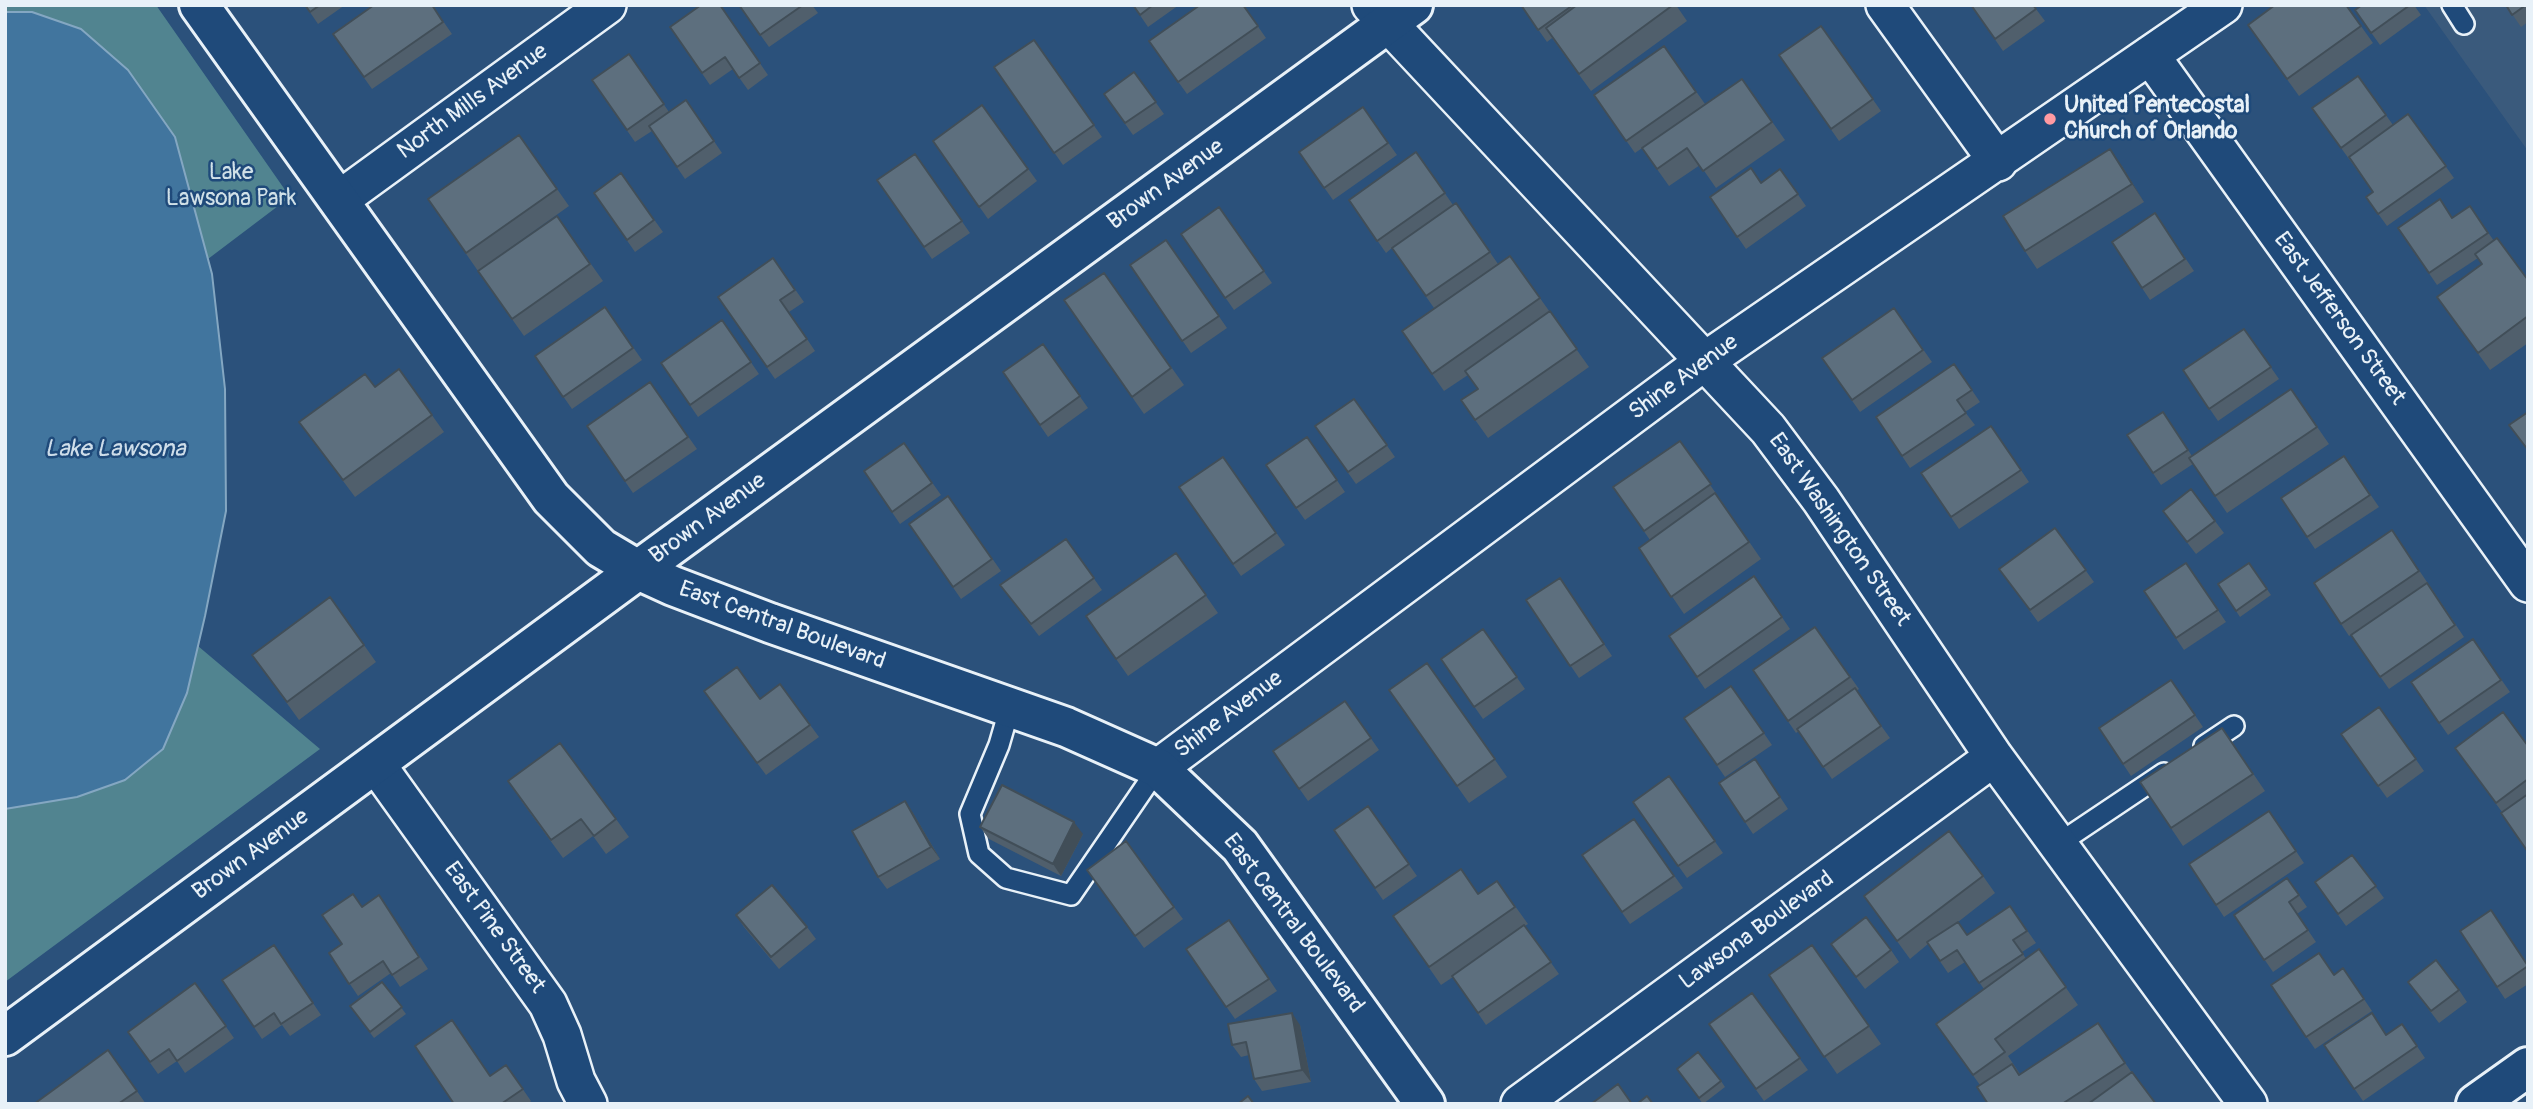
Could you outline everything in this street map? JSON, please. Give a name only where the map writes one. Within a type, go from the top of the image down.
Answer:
[{"type":"street","name":"East Central Boulevard","points":[[199,5],[551,498],[601,548],[638,570],[770,623],[1066,727],[1158,768],[1240,846],[1424,1104]]},
{"type":"street","name":"North Mills Avenue","points":[[339,200],[607,5]]},
{"type":"street","points":[[1885,5],[1998,162]]},
{"type":"street","name":"Shine Avenue","points":[[1158,768],[1705,361],[2223,5]]},
{"type":"street","name":"East Washington Street","points":[[1391,11],[1768,429],[1821,500],[1994,757],[2248,1104]]},
{"type":"street","name":"Brown Avenue","points":[[5,1036],[1391,11]]},
{"type":"street","name":"East Jefferson Street","points":[[2150,55],[2528,583]]},
{"type":"street","name":"Lawsona Boulevard","points":[[1520,1104],[1994,757]]},
{"type":"street","name":"East Pine Street","points":[[376,764],[548,1004],[562,1035],[576,1081],[588,1104]]},
{"type":"street","points":[[2476,1104],[2528,1067]]},
{"type":"lane","points":[[2452,5],[2463,24]]},
{"type":"lane","points":[[1010,707],[999,745],[970,814],[979,854],[1006,878],[1071,895],[1158,768]]},
{"type":"lane","points":[[2058,844],[2234,726]]},
{"type":"shaded area","points":[[2424,5],[2528,5],[2528,151]]},
{"type":"green space","name":"Lake Lawsona Park","points":[[5,5],[156,5],[290,197],[208,259],[193,207],[32,12],[5,12]]},
{"type":"green space","points":[[198,646],[320,749],[5,982],[5,809],[77,797],[187,693]]},
{"type":"water","name":"Lake Lawsona","points":[[5,12],[32,12],[81,29],[128,70],[175,137],[212,274],[225,389],[226,511],[187,693],[163,749],[125,780],[77,797],[5,809]]},
{"type":"building","points":[[305,5],[320,5],[310,12]]},
{"type":"building","points":[[374,5],[432,5],[443,22],[364,77],[333,34]]},
{"type":"building","points":[[701,5],[720,5],[760,63],[739,78],[725,57],[702,73],[670,27]]},
{"type":"building","points":[[739,5],[803,5],[760,35]]},
{"type":"building","points":[[1133,5],[1153,5],[1140,15]]},
{"type":"building","points":[[1200,5],[1243,5],[1258,26],[1178,82],[1149,41]]},
{"type":"building","points":[[1521,5],[1573,5],[1538,30]]},
{"type":"building","points":[[1577,5],[1673,5],[1579,74],[1546,28]]},
{"type":"building","points":[[1971,5],[2033,5],[2036,9],[1995,39]]},
{"type":"building","points":[[2275,5],[2346,5],[2361,26],[2287,79],[2248,25]]},
{"type":"building","points":[[2362,5],[2410,5],[2371,33],[2355,10]]},
{"type":"building","points":[[2506,5],[2526,5],[2512,15]]},
{"type":"building","points":[[1821,26],[1873,99],[1831,129],[1779,55]]},
{"type":"building","points":[[1034,40],[1094,125],[1054,153],[994,67]]},
{"type":"building","points":[[1664,46],[1696,92],[1626,141],[1594,95]]},
{"type":"building","points":[[629,54],[664,104],[627,130],[592,80]]},
{"type":"building","points":[[1134,72],[1156,102],[1125,123],[1104,94]]},
{"type":"building","points":[[2358,76],[2386,115],[2341,148],[2312,108]]},
{"type":"building","points":[[1742,79],[1772,122],[1703,171],[1687,148],[1657,169],[1642,148]]},
{"type":"building","points":[[686,100],[714,141],[677,167],[649,126]]},
{"type":"building","points":[[982,105],[1028,169],[979,207],[933,141]]},
{"type":"building","points":[[1363,107],[1388,143],[1324,188],[1299,152]]},
{"type":"building","points":[[2408,114],[2446,166],[2378,214],[2366,197],[2373,192],[2349,157]]},
{"type":"building","points":[[519,135],[557,189],[466,253],[428,199]]},
{"type":"building","points":[[2110,149],[2132,184],[2025,251],[2003,216]]},
{"type":"building","points":[[1416,152],[1445,193],[1377,241],[1349,200]]},
{"type":"building","points":[[915,154],[962,221],[924,247],[877,180]]},
{"type":"building","points":[[1751,168],[1761,183],[1780,169],[1798,194],[1737,237],[1710,197]]},
{"type":"building","points":[[621,173],[654,220],[627,240],[594,193]]},
{"type":"building","points":[[2440,199],[2452,218],[2470,206],[2488,233],[2429,273],[2398,228]]},
{"type":"building","points":[[1456,203],[1490,252],[1426,296],[1392,248]]},
{"type":"building","points":[[1219,207],[1264,271],[1225,298],[1181,234]]},
{"type":"building","points":[[2155,213],[2185,259],[2142,288],[2112,242]]},
{"type":"building","points":[[557,216],[590,264],[512,319],[478,271]]},
{"type":"building","points":[[2497,238],[2528,280],[2528,316],[2478,353],[2437,297],[2482,264],[2475,254]]},
{"type":"building","points":[[1166,240],[1219,316],[1182,341],[1130,265]]},
{"type":"building","points":[[1510,256],[1540,298],[1432,374],[1402,331]]},
{"type":"building","points":[[773,258],[795,290],[780,300],[807,339],[767,367],[718,297]]},
{"type":"building","points":[[1104,273],[1171,368],[1132,397],[1064,300]]},
{"type":"building","points":[[605,307],[633,348],[563,397],[535,356]]},
{"type":"building","points":[[1894,308],[1923,350],[1852,400],[1822,358]]},
{"type":"building","points":[[1550,311],[1577,349],[1475,420],[1461,400],[1478,389],[1465,371]]},
{"type":"building","points":[[722,320],[751,362],[690,405],[661,363]]},
{"type":"building","points":[[2244,329],[2271,367],[2209,409],[2183,370]]},
{"type":"building","points":[[1043,344],[1080,396],[1040,425],[1003,372]]},
{"type":"building","points":[[1954,364],[1972,390],[1957,400],[1966,413],[1902,456],[1876,417]]},
{"type":"building","points":[[399,369],[432,415],[343,480],[299,422],[365,374],[375,387]]},
{"type":"building","points":[[650,382],[688,437],[625,481],[587,426]]},
{"type":"building","points":[[2291,389],[2317,427],[2215,496],[2189,458]]},
{"type":"building","points":[[1354,399],[1387,445],[1348,472],[1315,426]]},
{"type":"building","points":[[2163,412],[2188,450],[2153,473],[2127,435]]},
{"type":"building","points":[[2528,412],[2528,450],[2509,425]]},
{"type":"building","points":[[1991,426],[2021,470],[1951,517],[1921,473]]},
{"type":"building","points":[[1307,437],[1337,480],[1296,508],[1266,465]]},
{"type":"building","points":[[1680,441],[1711,484],[1644,531],[1613,487]]},
{"type":"building","points":[[904,443],[932,483],[892,512],[864,471]]},
{"type":"building","points":[[2344,456],[2370,495],[2307,537],[2281,498]]},
{"type":"building","points":[[1223,457],[1276,533],[1233,564],[1179,487]]},
{"type":"building","points":[[2191,489],[2215,521],[2187,542],[2163,511]]},
{"type":"building","points":[[1715,493],[1749,542],[1671,597],[1639,548]]},
{"type":"building","points":[[948,496],[992,559],[953,587],[909,524]]},
{"type":"building","points":[[2055,528],[2086,570],[2030,610],[1999,569]]},
{"type":"building","points":[[2392,530],[2419,571],[2341,624],[2314,583]]},
{"type":"building","points":[[1066,539],[1094,578],[1031,624],[1000,585]]},
{"type":"building","points":[[1176,553],[1206,595],[1116,659],[1086,616]]},
{"type":"building","points":[[2186,563],[2218,610],[2176,638],[2144,591]]},
{"type":"building","points":[[2249,563],[2267,589],[2236,611],[2218,584]]},
{"type":"building","points":[[1754,576],[1782,617],[1697,677],[1669,636]]},
{"type":"building","points":[[1560,578],[1604,644],[1570,666],[1526,600]]},
{"type":"building","points":[[2427,583],[2455,625],[2380,677],[2351,635]]},
{"type":"building","points":[[330,597],[364,645],[287,702],[252,655]]},
{"type":"building","points":[[1815,627],[1850,677],[1788,721],[1753,670]]},
{"type":"building","points":[[1483,629],[1517,677],[1474,707],[1441,659]]},
{"type":"building","points":[[2473,639],[2501,680],[2439,723],[2411,682]]},
{"type":"building","points":[[1427,663],[1495,759],[1457,786],[1389,690]]},
{"type":"building","points":[[737,667],[760,699],[780,684],[810,725],[757,763],[704,691]]},
{"type":"building","points":[[2171,680],[2195,715],[2123,764],[2099,728]]},
{"type":"building","points":[[1731,686],[1764,733],[1717,765],[1684,718]]},
{"type":"building","points":[[1855,688],[1881,726],[1823,767],[1797,729]]},
{"type":"building","points":[[1345,701],[1371,738],[1299,789],[1273,751]]},
{"type":"building","points":[[2379,707],[2416,759],[2378,786],[2341,734]]},
{"type":"building","points":[[2503,712],[2528,746],[2528,779],[2496,803],[2455,748]]},
{"type":"building","points":[[2222,728],[2253,774],[2171,828],[2140,782]]},
{"type":"building","points":[[560,743],[616,819],[594,836],[581,819],[551,840],[508,781]]},
{"type":"building","points":[[1755,759],[1780,797],[1745,822],[1719,783]]},
{"type":"building","points":[[1669,776],[1715,841],[1678,866],[1633,802]]},
{"type":"building","points":[[1002,785],[1074,822],[1053,864],[980,827]]},
{"type":"building","points":[[2528,794],[2528,852],[2501,813]]},
{"type":"building","points":[[905,801],[931,847],[878,877],[852,831]]},
{"type":"building","points":[[1368,806],[1409,864],[1375,888],[1334,830]]},
{"type":"building","points":[[2269,811],[2296,851],[2216,905],[2189,864]]},
{"type":"building","points":[[1634,819],[1674,876],[1622,912],[1582,855]]},
{"type":"building","points":[[1949,831],[1983,876],[1897,941],[1864,896]]},
{"type":"building","points":[[1126,841],[1174,907],[1135,936],[1087,870]]},
{"type":"building","points":[[2352,855],[2376,886],[2338,914],[2315,882]]},
{"type":"building","points":[[1461,869],[1478,894],[1497,881],[1515,907],[1429,967],[1393,916]]},
{"type":"building","points":[[2287,878],[2299,895],[2289,902],[2308,930],[2264,960],[2234,915]]},
{"type":"building","points":[[772,885],[807,927],[771,957],[736,915]]},
{"type":"building","points":[[353,894],[362,907],[379,895],[419,957],[392,975],[383,961],[349,984],[329,953],[342,944],[322,915]]},
{"type":"building","points":[[2010,906],[2027,931],[2013,940],[2023,954],[1979,983],[1957,950],[1940,961],[1927,942],[1958,922],[1967,935]]},
{"type":"building","points":[[2491,910],[2528,966],[2497,987],[2460,931]]},
{"type":"building","points":[[1866,917],[1891,950],[1856,977],[1831,944]]},
{"type":"building","points":[[1229,920],[1269,979],[1226,1007],[1186,949]]},
{"type":"building","points":[[1524,925],[1551,962],[1478,1013],[1452,976]]},
{"type":"building","points":[[274,945],[313,1003],[281,1024],[274,1013],[254,1027],[222,980]]},
{"type":"building","points":[[1812,945],[1869,1026],[1824,1057],[1769,975]]},
{"type":"building","points":[[2039,949],[2066,987],[1995,1039],[2005,1052],[1973,1075],[1936,1024]]},
{"type":"building","points":[[2319,953],[2334,975],[2343,968],[2364,999],[2306,1037],[2271,985]]},
{"type":"building","points":[[2436,960],[2459,990],[2431,1011],[2408,982]]},
{"type":"building","points":[[382,982],[402,1007],[370,1032],[350,1006]]},
{"type":"building","points":[[195,983],[226,1026],[177,1061],[169,1049],[150,1062],[128,1032]]},
{"type":"building","points":[[1752,993],[1800,1058],[1756,1089],[1709,1024]]},
{"type":"building","points":[[1292,1013],[1302,1070],[1254,1079],[1246,1042],[1232,1045],[1228,1024]]},
{"type":"building","points":[[2372,1013],[2386,1035],[2402,1024],[2417,1046],[2354,1089],[2324,1045]]},
{"type":"building","points":[[452,1020],[490,1076],[506,1065],[523,1089],[501,1104],[454,1104],[415,1046]]},
{"type":"building","points":[[2098,1023],[2125,1063],[2062,1104],[1988,1104],[1977,1087],[2012,1064],[2019,1075]]},
{"type":"building","points":[[108,1050],[137,1091],[118,1104],[34,1104]]},
{"type":"building","points":[[1698,1052],[1721,1081],[1699,1098],[1677,1069]]},
{"type":"building","points":[[2132,1072],[2156,1104],[2088,1104]]},
{"type":"building","points":[[1618,1084],[1632,1104],[1591,1104]]},
{"type":"building","points":[[1248,1096],[1254,1104],[1238,1104]]},
{"type":"building","points":[[1647,1096],[1653,1104],[1637,1104]]},
{"type":"place","name":"United Pentecostal Church of Orlando","points":[[2050,119]]}]
